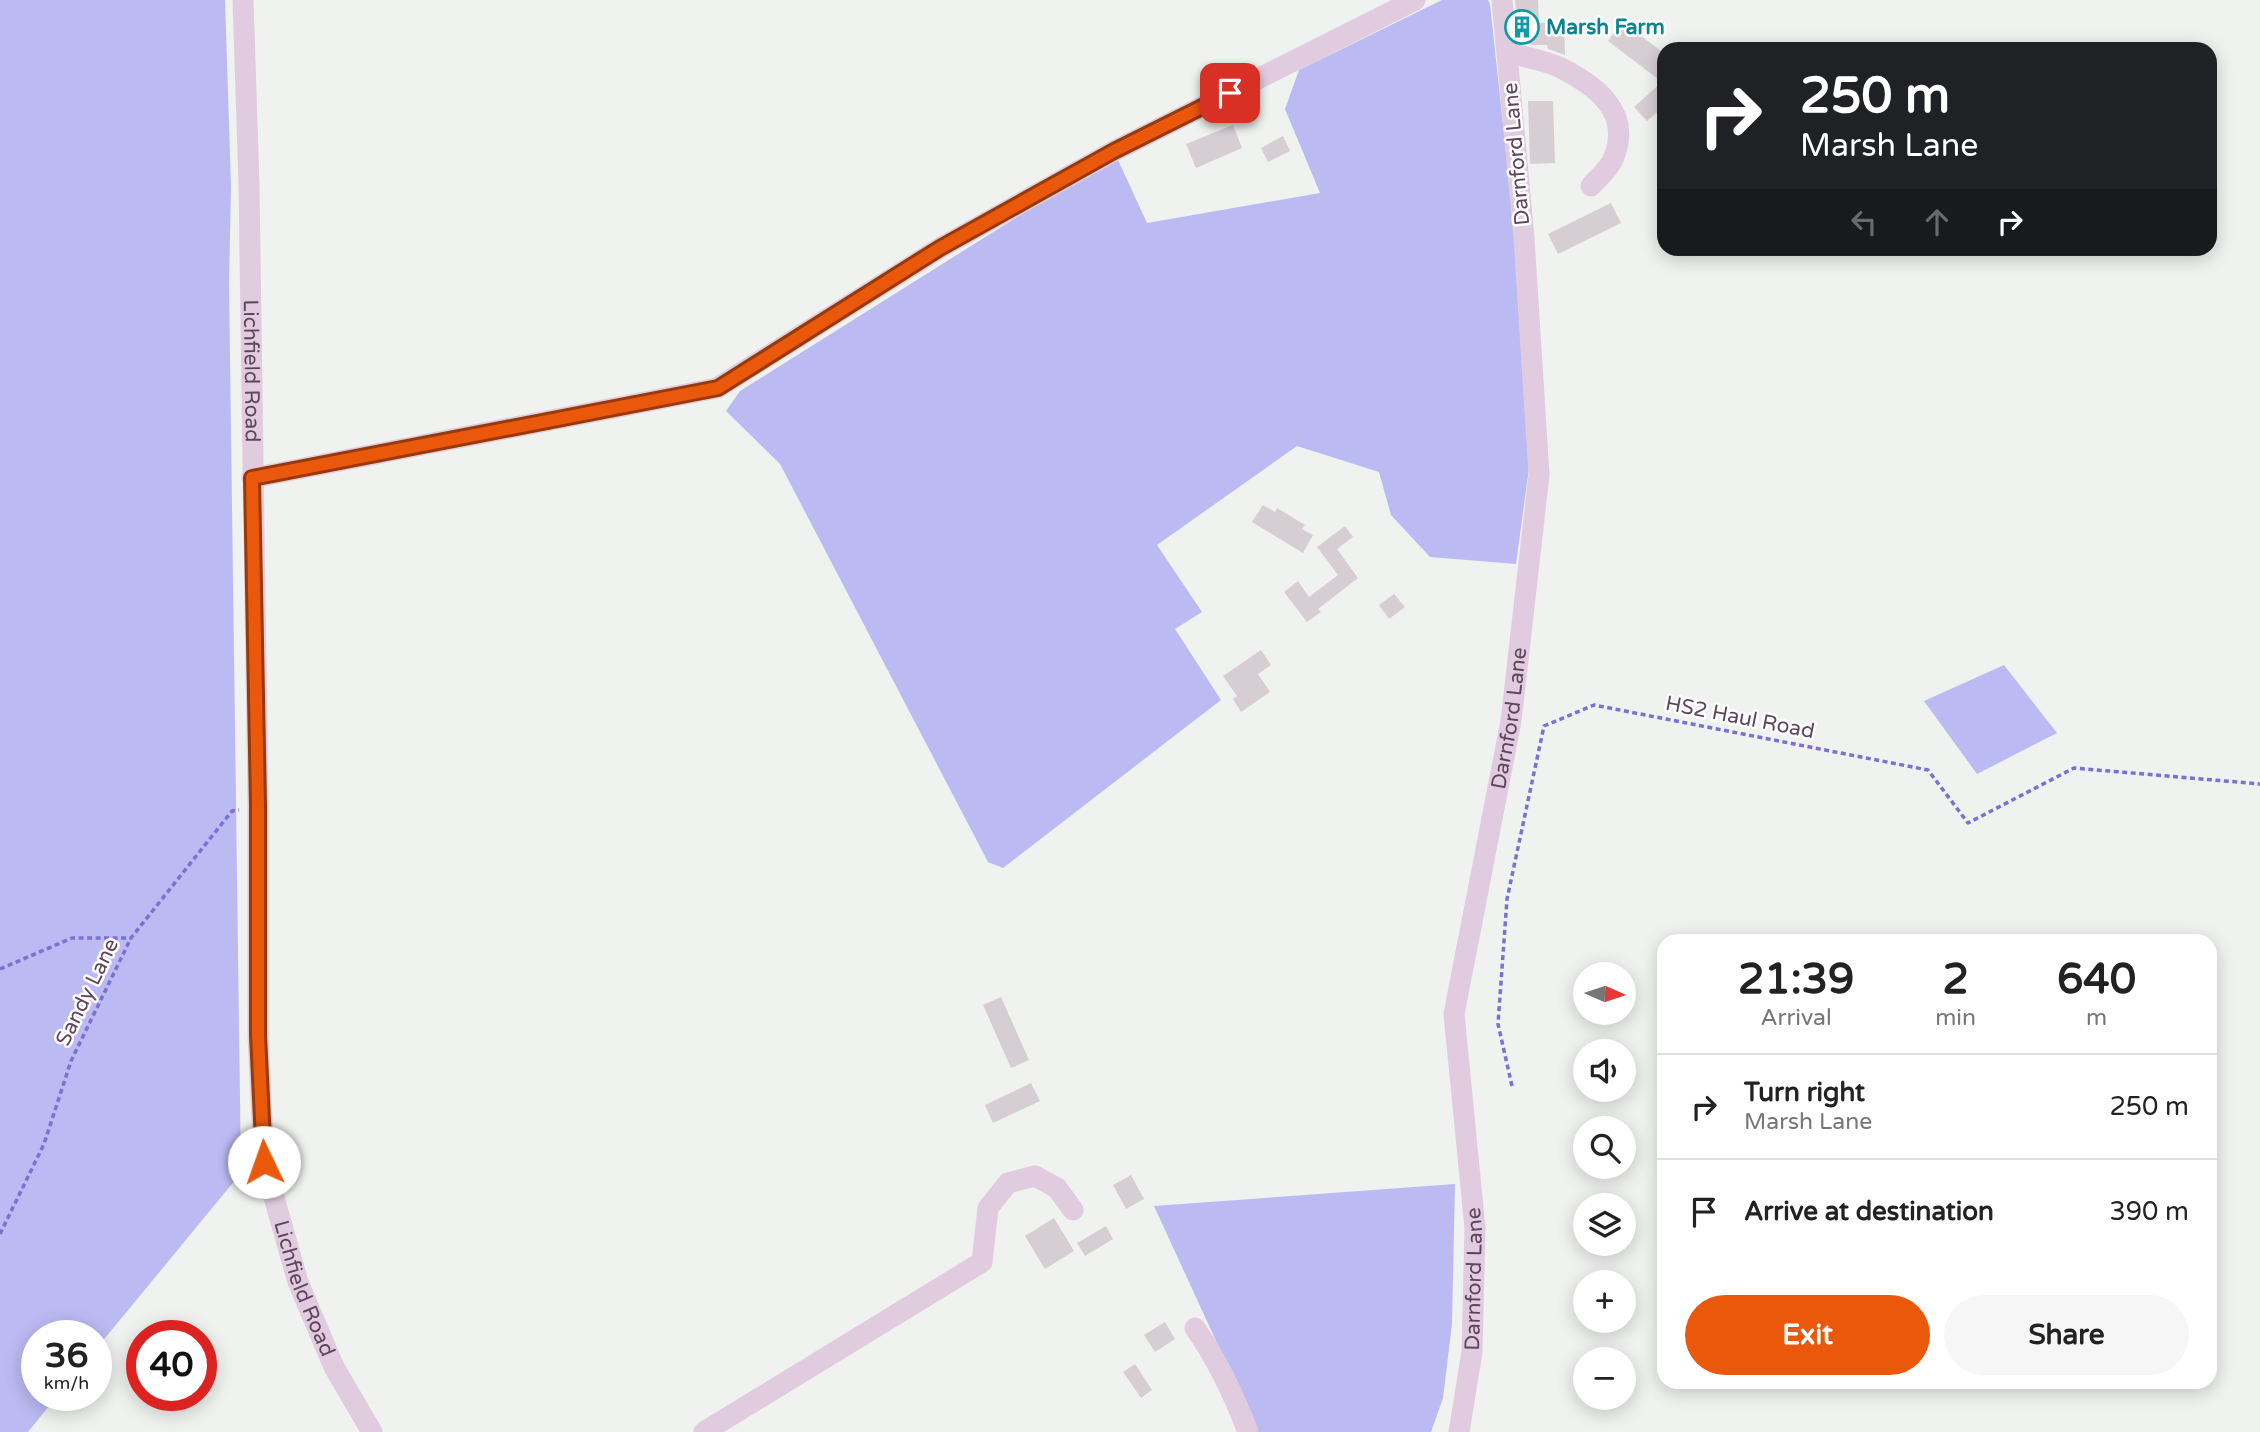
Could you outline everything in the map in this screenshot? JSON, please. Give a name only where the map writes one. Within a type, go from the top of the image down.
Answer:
[{"type":"street","name":"Lichfield Road","points":[[243,0],[249,184],[258,805],[258,1035],[264,1162],[298,1282],[334,1367],[373,1432]]},
{"type":"street","points":[[252,478],[718,388],[940,248],[1114,151],[1415,0]]},
{"type":"street","name":"Darnford Lane","points":[[1459,1432],[1472,1352],[1475,1228],[1454,1014],[1511,721],[1539,475],[1524,239],[1502,0]]},
{"type":"street","points":[[1507,52],[1558,67],[1592,88],[1614,107],[1618,140],[1614,157],[1591,186]]},
{"type":"street","points":[[704,1432],[982,1262],[988,1208],[1008,1183],[1035,1176],[1057,1188],[1073,1210]]},
{"type":"street","points":[[1195,1328],[1213,1353],[1226,1378],[1248,1432]]},
{"type":"path","name":"HS2 Haul Road","points":[[1512,1086],[1498,1024],[1507,899],[1544,726],[1594,705],[1928,770],[1968,823],[2074,768],[2260,784]]},
{"type":"path","name":"Sandy Lane","points":[[0,1234],[44,1144],[71,1061],[131,937],[233,811],[258,805]]},
{"type":"path","points":[[0,969],[72,938],[131,937]]},
{"type":"shaded area","points":[[0,0],[225,0],[231,186],[229,283],[241,1173],[112,1330],[112,1320],[21,1320],[21,1411],[45,1411],[28,1432],[0,1432]]},
{"type":"shaded area","points":[[1442,0],[1488,0],[1490,4],[1521,292],[1529,468],[1516,564],[1430,557],[1391,515],[1379,472],[1297,446],[1157,545],[1202,612],[1175,629],[1221,700],[1003,868],[988,862],[780,464],[726,411],[740,391],[1041,202],[1118,160],[1147,223],[1320,193],[1285,109],[1299,70]]},
{"type":"shaded area","points":[[2004,665],[2057,733],[1977,774],[1924,701]]},
{"type":"shaded area","points":[[1455,1184],[1452,1324],[1443,1398],[1431,1432],[1258,1432],[1154,1206]]},
{"type":"building","points":[[1515,0],[1538,0],[1539,23],[1564,23],[1565,55],[1548,49],[1547,45],[1519,42]]},
{"type":"building","points":[[1622,22],[1657,48],[1657,78],[1608,41]]},
{"type":"building","points":[[1657,86],[1657,112],[1647,121],[1634,107]]},
{"type":"building","points":[[1528,101],[1553,101],[1555,163],[1530,164]]},
{"type":"building","points":[[1233,125],[1242,148],[1196,168],[1186,144]]},
{"type":"building","points":[[1283,136],[1290,151],[1268,162],[1261,148]]},
{"type":"building","points":[[1611,203],[1621,223],[1558,254],[1548,234]]},
{"type":"building","points":[[1263,505],[1275,512],[1277,508],[1305,525],[1302,529],[1313,535],[1303,553],[1252,522]]},
{"type":"building","points":[[1345,526],[1353,537],[1337,549],[1358,578],[1318,609],[1321,612],[1307,622],[1284,592],[1298,581],[1309,597],[1338,575],[1317,547]]},
{"type":"building","points":[[1394,594],[1405,607],[1389,619],[1379,605]]},
{"type":"building","points":[[1261,650],[1271,665],[1258,674],[1270,692],[1241,712],[1233,699],[1237,696],[1223,676]]},
{"type":"building","points":[[1001,997],[1029,1060],[1011,1068],[983,1005]]},
{"type":"building","points":[[1031,1083],[1040,1101],[993,1123],[985,1105]]},
{"type":"building","points":[[1131,1175],[1144,1199],[1126,1209],[1113,1185]]},
{"type":"building","points":[[1054,1218],[1074,1251],[1045,1269],[1025,1236]]},
{"type":"building","points":[[1106,1226],[1113,1239],[1085,1256],[1077,1243]]},
{"type":"building","points":[[1165,1322],[1175,1339],[1155,1352],[1144,1335]]},
{"type":"building","points":[[1135,1364],[1152,1390],[1141,1398],[1123,1372]]},
{"type":"place","name":"Marsh Farm","points":[[1522,27]]},
{"type":"route","points":[[264,1162],[258,1035],[258,805],[252,478],[718,388],[940,248],[1114,151],[1230,93]]}]
